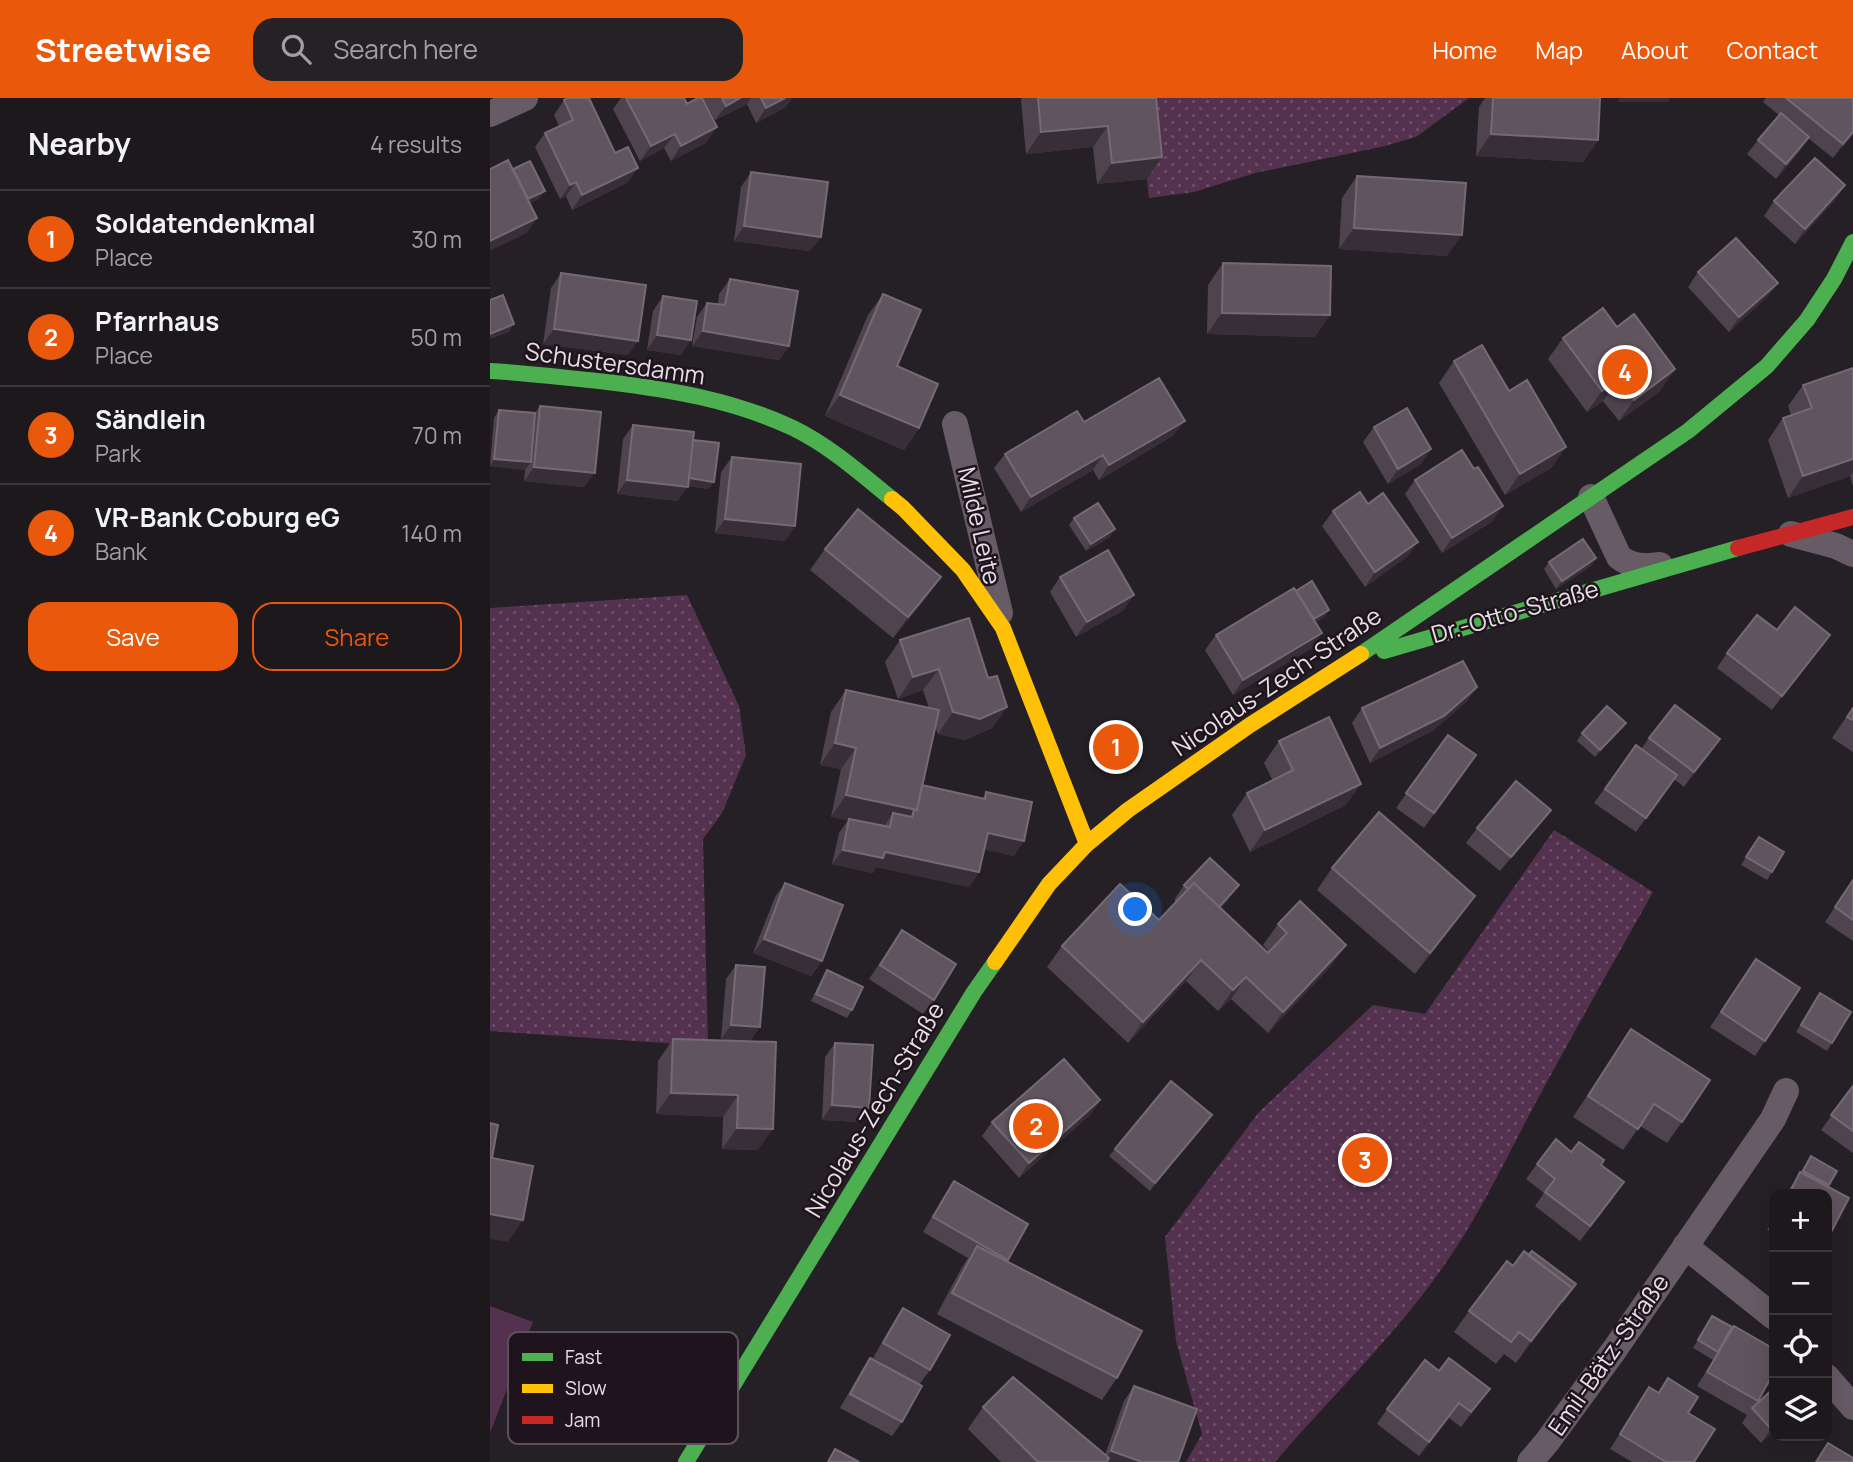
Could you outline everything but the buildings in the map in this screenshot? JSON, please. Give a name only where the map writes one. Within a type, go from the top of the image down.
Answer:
[{"type":"street","points":[[490,114],[524,98]]},
{"type":"street","name":"Nicolaus-Zech-Straße","points":[[738,1377],[974,992],[1049,884],[1087,844],[1128,810],[1250,725],[1350,661],[1689,431],[1767,366],[1807,320],[1834,279],[1853,242]]},
{"type":"street","name":"Schustersdamm","points":[[490,371],[538,374],[668,390],[734,405],[793,429],[839,456],[903,508],[962,570],[1003,628],[1087,844]]},
{"type":"street","name":"Milde Leite","points":[[955,424],[1003,628]]},
{"type":"street","name":"Dr.-Otto-Straße","points":[[1591,497],[1619,557],[1642,567],[1679,564]]},
{"type":"street","name":"Dr.-Otto-Straße","points":[[1350,661],[1679,564],[1853,517]]},
{"type":"street","points":[[1790,534],[1836,546],[1853,554]]},
{"type":"street","name":"Emil-Bätz-Straße","points":[[1530,1462],[1548,1442],[1615,1349],[1773,1119],[1786,1091]]},
{"type":"street","name":"Emil-Bätz-Straße","points":[[1685,1247],[1771,1315]]},
{"type":"street","points":[[1828,1378],[1853,1407]]},
{"type":"street","name":"Nicolaus-Zech-Straße","points":[[686,1462],[697,1444]]},
{"type":"shaded area","points":[[1138,98],[1469,98],[1416,137],[1381,147],[1255,173],[1194,192],[1149,198]]},
{"type":"shaded area","points":[[687,595],[739,706],[746,755],[722,813],[703,839],[708,1046],[490,1031],[490,608]]},
{"type":"shaded area","points":[[1554,830],[1653,892],[1549,1077],[1478,1212],[1419,1299],[1275,1462],[1186,1462],[1202,1434],[1176,1341],[1165,1237],[1259,1112],[1373,1005],[1425,1014]]},
{"type":"shaded area","points":[[490,1306],[533,1322],[529,1332],[508,1332],[508,1387],[490,1433]]},
{"type":"traffic: fast","points":[[1361,654],[1688,431],[1767,366],[1807,320],[1834,279],[1853,242]]},
{"type":"traffic: fast","points":[[490,371],[655,389],[748,410],[793,428],[820,443],[892,499]]},
{"type":"traffic: fast","points":[[1384,651],[1738,548]]},
{"type":"traffic: fast","points":[[738,1377],[995,962]]},
{"type":"traffic: fast","points":[[686,1462],[697,1444]]},
{"type":"traffic: slow","points":[[892,499],[963,570],[1003,628],[1087,844]]},
{"type":"traffic: slow","points":[[995,962],[1049,884],[1087,844],[1128,810],[1250,725],[1361,654]]},
{"type":"traffic: jam","points":[[1738,548],[1853,517]]},
{"type":"place","name":"VR-Bank Coburg eG","points":[[1625,372]]},
{"type":"place","name":"Soldatendenkmal","points":[[1116,747]]},
{"type":"place","name":"Pfarrhaus","points":[[1036,1126]]},
{"type":"place","name":"Sändlein","points":[[1365,1160]]}]
